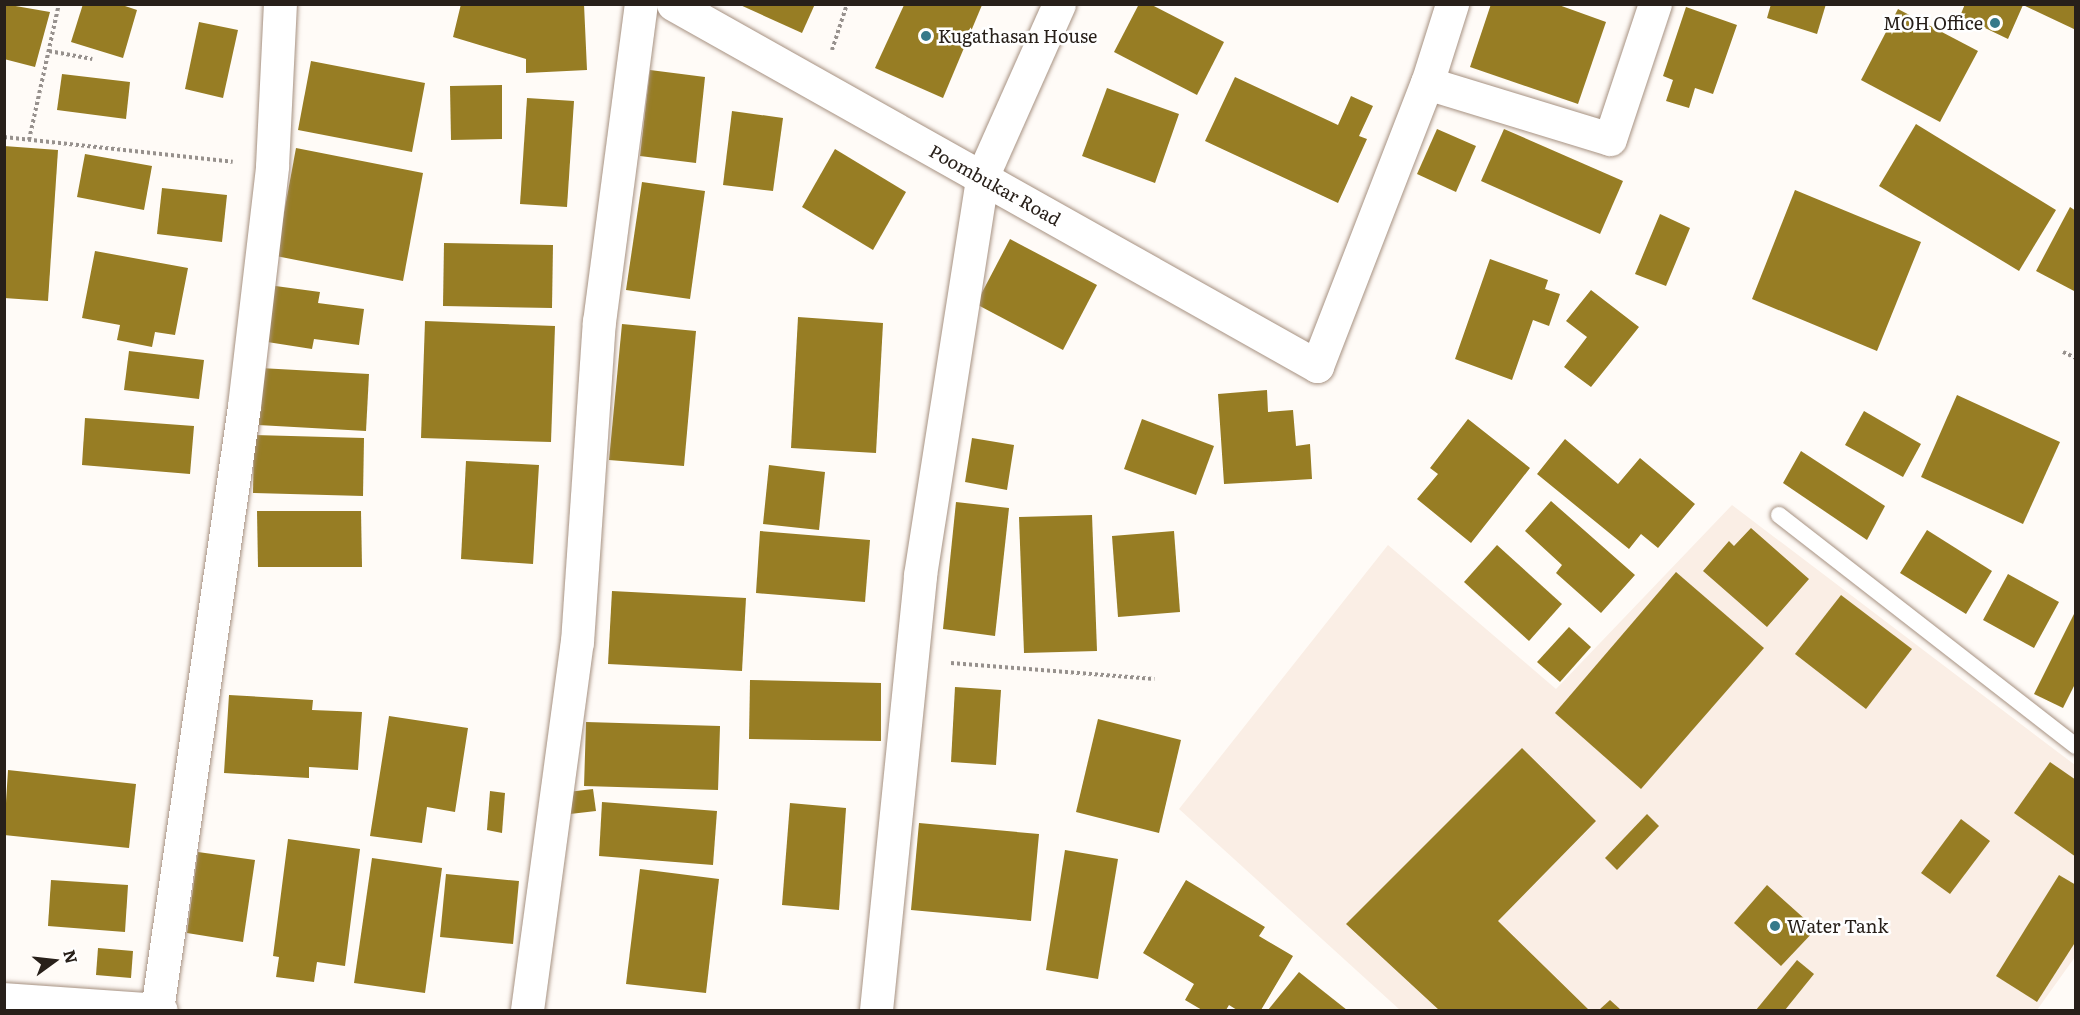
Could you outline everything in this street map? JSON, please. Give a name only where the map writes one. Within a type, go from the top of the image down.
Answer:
[{"type":"street","points":[[4,999],[159,1010],[244,406],[272,166],[280,4]]},
{"type":"street","points":[[527,1011],[577,642],[599,322],[641,4]]},
{"type":"street","name":"Poombukar Road","points":[[673,4],[1317,366],[1427,83]]},
{"type":"street","points":[[876,1011],[920,575],[982,177],[1059,4]]},
{"type":"street","points":[[1452,4],[1427,83],[1610,139],[1655,4]]},
{"type":"lane","points":[[1779,515],[2076,746]]},
{"type":"path","points":[[28,140],[59,4]]},
{"type":"path","points":[[49,51],[92,59]]},
{"type":"path","points":[[4,137],[272,166]]},
{"type":"path","points":[[2063,352],[2076,358]]},
{"type":"path","points":[[912,660],[1154,679]]},
{"type":"shaded area","points":[[1732,505],[2075,765],[2075,957],[2037,1010],[1400,1010],[1179,809],[1388,545],[1556,689]]},
{"type":"building","points":[[4,4],[50,12],[35,67],[4,59]]},
{"type":"building","points":[[83,4],[119,4],[137,10],[123,58],[71,42]]},
{"type":"building","points":[[461,4],[584,4],[587,70],[526,73],[526,59],[453,37]]},
{"type":"building","points":[[738,4],[815,4],[802,33]]},
{"type":"building","points":[[1139,4],[1150,4],[1224,42],[1197,95],[1114,52]]},
{"type":"building","points":[[1491,4],[1556,4],[1606,22],[1578,104],[1470,67]]},
{"type":"building","points":[[1771,4],[1826,4],[1817,34],[1767,18]]},
{"type":"building","name":"MOH Office","points":[[1965,4],[2076,4],[2076,30],[2023,5],[2008,39],[1960,16]]},
{"type":"building","name":"Kugathasan House","points":[[904,5],[982,5],[943,98],[875,68]]},
{"type":"building","points":[[1686,7],[1737,25],[1713,94],[1695,88],[1689,108],[1666,101],[1673,80],[1663,76]]},
{"type":"building","points":[[1898,9],[1978,51],[1940,122],[1861,80]]},
{"type":"building","points":[[199,22],[238,30],[223,98],[185,89]]},
{"type":"building","points":[[311,61],[425,83],[412,152],[298,130]]},
{"type":"building","points":[[650,70],[705,77],[696,163],[640,156]]},
{"type":"building","points":[[62,74],[130,82],[126,119],[57,110]]},
{"type":"building","points":[[1235,77],[1338,125],[1351,96],[1373,106],[1359,136],[1367,139],[1338,203],[1205,141]]},
{"type":"building","points":[[502,85],[502,139],[451,140],[450,86]]},
{"type":"building","points":[[1107,88],[1179,114],[1155,183],[1082,156]]},
{"type":"building","points":[[527,98],[574,101],[567,207],[520,204]]},
{"type":"building","points":[[732,111],[783,118],[773,191],[723,185]]},
{"type":"building","points":[[1916,124],[2056,210],[2019,271],[1879,186]]},
{"type":"building","points":[[1437,129],[1476,146],[1456,192],[1417,174]]},
{"type":"building","points":[[1504,129],[1623,181],[1600,234],[1481,181]]},
{"type":"building","points":[[4,146],[58,150],[48,301],[4,298]]},
{"type":"building","points":[[296,148],[423,173],[403,281],[276,256]]},
{"type":"building","points":[[835,149],[906,192],[873,250],[802,207]]},
{"type":"building","points":[[85,154],[152,166],[144,210],[77,197]]},
{"type":"building","points":[[642,182],[705,191],[690,299],[626,290]]},
{"type":"building","points":[[162,188],[227,195],[222,242],[157,234]]},
{"type":"building","points":[[1795,190],[1921,242],[1877,351],[1752,299]]},
{"type":"building","points":[[2070,207],[2076,211],[2076,292],[2036,271]]},
{"type":"building","points":[[1660,214],[1690,228],[1666,286],[1635,274]]},
{"type":"building","points":[[1010,239],[1097,285],[1063,350],[976,304]]},
{"type":"building","points":[[444,243],[553,245],[552,308],[443,306]]},
{"type":"building","points":[[95,251],[188,268],[175,335],[155,332],[152,347],[117,340],[120,325],[82,318]]},
{"type":"building","points":[[1490,259],[1548,280],[1545,289],[1560,294],[1549,326],[1533,320],[1512,380],[1455,359]]},
{"type":"building","points":[[268,285],[320,292],[318,303],[364,309],[359,345],[314,339],[312,349],[261,341]]},
{"type":"building","points":[[1591,290],[1639,327],[1591,387],[1564,367],[1587,337],[1566,321]]},
{"type":"building","points":[[798,317],[883,323],[876,453],[791,448]]},
{"type":"building","points":[[425,321],[555,326],[551,442],[421,438]]},
{"type":"building","points":[[622,324],[696,331],[684,466],[609,460]]},
{"type":"building","points":[[129,351],[204,360],[199,399],[124,390]]},
{"type":"building","points":[[260,368],[369,374],[366,431],[258,425]]},
{"type":"building","points":[[1267,390],[1268,412],[1293,410],[1296,446],[1310,444],[1312,479],[1224,484],[1218,394]]},
{"type":"building","points":[[1957,395],[2060,442],[2023,524],[1921,477]]},
{"type":"building","points":[[1864,411],[1921,444],[1903,477],[1845,445]]},
{"type":"building","points":[[85,418],[194,426],[190,474],[82,465]]},
{"type":"building","points":[[1142,419],[1214,446],[1196,495],[1124,469]]},
{"type":"building","points":[[1468,419],[1530,468],[1471,543],[1417,499],[1438,474],[1430,468]]},
{"type":"building","points":[[254,435],[364,438],[363,496],[253,493]]},
{"type":"building","points":[[972,438],[1014,445],[1007,490],[965,482]]},
{"type":"building","points":[[1565,439],[1618,484],[1640,458],[1695,504],[1658,548],[1641,534],[1629,549],[1537,474]]},
{"type":"building","points":[[1801,451],[1885,506],[1867,540],[1783,483]]},
{"type":"building","points":[[466,461],[539,465],[533,564],[461,559]]},
{"type":"building","points":[[769,465],[825,472],[819,530],[763,524]]},
{"type":"building","points":[[1551,501],[1635,575],[1601,613],[1556,573],[1562,565],[1525,531]]},
{"type":"building","points":[[956,502],[1009,508],[995,636],[943,629]]},
{"type":"building","points":[[257,511],[361,511],[362,567],[258,567]]},
{"type":"building","points":[[1092,515],[1097,651],[1024,653],[1019,517]]},
{"type":"building","points":[[1751,528],[1809,579],[1767,627],[1703,571],[1729,541],[1734,546]]},
{"type":"building","points":[[1927,530],[1992,571],[1966,614],[1900,573]]},
{"type":"building","points":[[760,531],[870,540],[865,602],[756,593]]},
{"type":"building","points":[[1174,531],[1180,612],[1118,617],[1112,536]]},
{"type":"building","points":[[1497,545],[1562,604],[1529,641],[1464,582]]},
{"type":"building","points":[[1676,572],[1764,648],[1641,789],[1555,713]]},
{"type":"building","points":[[2008,574],[2059,602],[2034,648],[1983,620]]},
{"type":"building","points":[[612,591],[746,598],[742,671],[608,664]]},
{"type":"building","points":[[1841,595],[1912,649],[1866,709],[1795,654]]},
{"type":"building","points":[[2076,610],[2076,682],[2063,708],[2034,694]]},
{"type":"building","points":[[1569,627],[1591,647],[1560,682],[1537,662]]},
{"type":"building","points":[[750,680],[881,683],[881,741],[749,739]]},
{"type":"building","points":[[955,687],[1001,690],[996,765],[951,762]]},
{"type":"building","points":[[229,695],[313,700],[312,710],[362,712],[358,770],[309,767],[309,778],[224,773]]},
{"type":"building","points":[[389,716],[468,728],[455,812],[427,807],[422,843],[370,836]]},
{"type":"building","points":[[1098,719],[1181,740],[1159,833],[1076,812]]},
{"type":"building","points":[[586,722],[720,726],[718,790],[584,786]]},
{"type":"building","points":[[1522,748],[1596,821],[1498,921],[1589,1010],[1439,1010],[1346,924]]},
{"type":"building","points":[[2050,762],[2076,780],[2076,857],[2014,813]]},
{"type":"building","points":[[8,770],[136,784],[129,848],[4,835]]},
{"type":"building","points":[[593,789],[596,811],[570,814],[568,792]]},
{"type":"building","points":[[490,791],[505,793],[502,833],[487,830]]},
{"type":"building","points":[[602,802],[717,811],[713,865],[599,856]]},
{"type":"building","points":[[790,803],[846,808],[839,910],[782,905]]},
{"type":"building","points":[[1647,814],[1659,826],[1617,870],[1605,858]]},
{"type":"building","points":[[1961,819],[1990,841],[1950,894],[1921,873]]},
{"type":"building","points":[[919,823],[1039,834],[1031,921],[911,910]]},
{"type":"building","points":[[288,839],[360,849],[345,966],[317,962],[314,982],[276,977],[279,957],[273,956]]},
{"type":"building","points":[[1065,850],[1118,859],[1098,979],[1046,970]]},
{"type":"building","points":[[198,852],[255,860],[243,942],[187,933]]},
{"type":"building","points":[[372,858],[442,868],[425,993],[354,983]]},
{"type":"building","points":[[640,869],[719,879],[706,993],[626,984]]},
{"type":"building","points":[[446,874],[519,881],[513,944],[440,937]]},
{"type":"building","points":[[2059,875],[2076,885],[2076,941],[2037,1002],[1996,976]]},
{"type":"building","points":[[51,880],[128,885],[125,932],[48,926]]},
{"type":"building","points":[[1186,880],[1265,927],[1259,936],[1293,956],[1261,1010],[1237,1010],[1229,1005],[1226,1010],[1202,1010],[1185,1000],[1194,984],[1143,953]]},
{"type":"building","name":"Water Tank","points":[[1767,885],[1816,929],[1781,966],[1734,923]]},
{"type":"building","points":[[98,948],[133,951],[131,978],[96,975]]},
{"type":"building","points":[[1797,960],[1814,974],[1785,1010],[1756,1010]]},
{"type":"building","points":[[1299,972],[1347,1010],[1268,1010]]},
{"type":"building","points":[[1610,1000],[1621,1010],[1599,1010]]},
{"type":"place","name":"MOH Office","points":[[1995,23]]},
{"type":"place","name":"Kugathasan House","points":[[926,36]]},
{"type":"place","name":"Water Tank","points":[[1775,926]]}]
